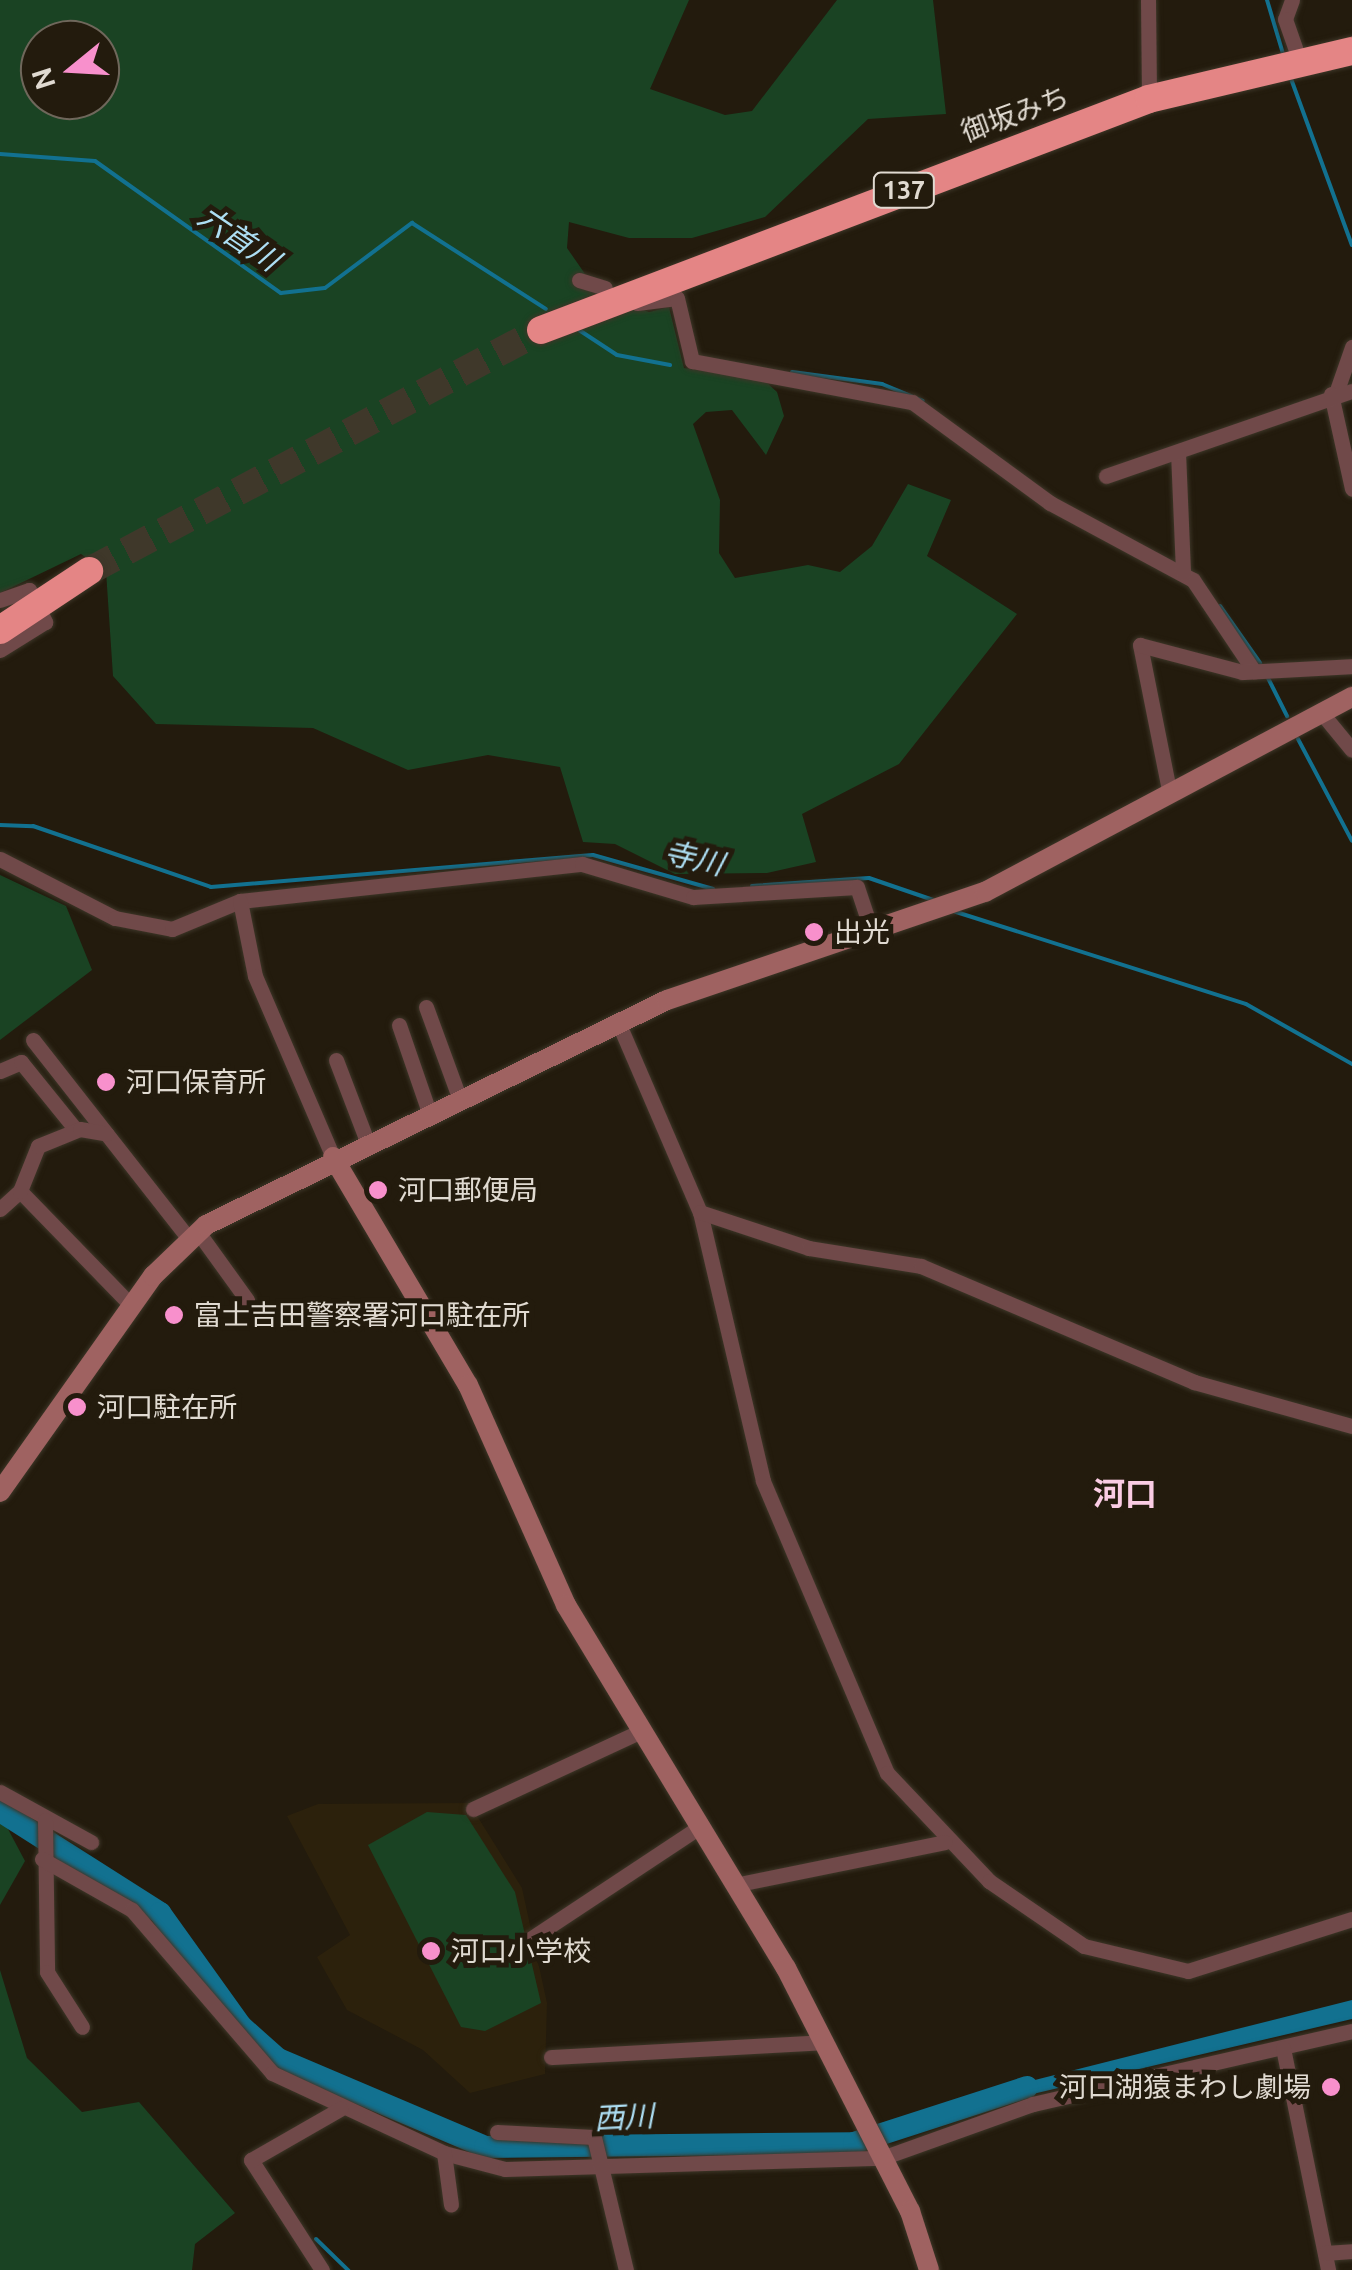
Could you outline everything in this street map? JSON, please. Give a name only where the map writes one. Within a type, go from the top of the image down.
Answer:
[{"type":"highway","name":"御坂みち","points":[[541,330],[1149,99],[1288,61],[1352,51]]},
{"type":"highway","points":[[0,630],[89,571]]},
{"type":"street","points":[[1148,0],[1149,99]]},
{"type":"street","points":[[1288,61],[1286,20],[1292,0]]},
{"type":"street","points":[[578,280],[604,288]]},
{"type":"street","points":[[637,302],[677,298],[692,360],[904,398],[1050,503],[1184,573],[1254,670]]},
{"type":"street","points":[[1352,348],[1340,393],[1352,489]]},
{"type":"street","points":[[1106,476],[1340,393]]},
{"type":"street","points":[[1178,452],[1184,573]]},
{"type":"street","points":[[0,600],[16,588],[40,602],[40,629],[0,650]]},
{"type":"street","points":[[1169,790],[1140,646],[1254,670],[1352,666]]},
{"type":"street","points":[[0,1492],[132,1306],[194,1236],[333,1157],[618,1022],[871,929],[944,908],[1352,696]]},
{"type":"street","points":[[1320,711],[1352,750]]},
{"type":"street","points":[[0,858],[126,922],[172,929],[240,901],[582,864],[693,897],[858,887],[871,929]]},
{"type":"street","points":[[240,901],[255,976],[333,1157],[468,1385],[566,1605],[739,1884],[824,2042],[880,2154],[930,2270]]},
{"type":"street","points":[[426,1007],[459,1097]]},
{"type":"street","points":[[618,1022],[700,1212],[764,1481],[881,1764],[945,1842],[1052,1930],[1159,1966],[1188,1971],[1352,1920]]},
{"type":"street","points":[[399,1025],[428,1112]]},
{"type":"street","points":[[33,1040],[248,1300]]},
{"type":"street","points":[[336,1060],[367,1142]]},
{"type":"street","points":[[0,1071],[21,1062],[76,1130]]},
{"type":"street","points":[[0,1209],[20,1190],[38,1146],[76,1130],[107,1134]]},
{"type":"street","points":[[20,1190],[132,1306]]},
{"type":"street","points":[[700,1212],[809,1248],[921,1266],[1194,1382],[1352,1426]]},
{"type":"street","points":[[472,1809],[643,1730]]},
{"type":"street","points":[[0,1792],[45,1824],[91,1842]]},
{"type":"street","points":[[45,1824],[42,1856],[47,1972],[82,2027]]},
{"type":"street","points":[[530,1940],[702,1825]]},
{"type":"street","points":[[739,1884],[945,1842]]},
{"type":"street","points":[[42,1856],[116,1896],[251,2057],[340,2109],[444,2153],[505,2170],[756,2155],[880,2154],[1033,2104],[1352,2030]]},
{"type":"street","points":[[550,2058],[824,2042]]},
{"type":"street","points":[[1283,2048],[1326,2262],[1352,2251]]},
{"type":"street","points":[[322,2270],[251,2160],[340,2109]]},
{"type":"street","points":[[497,2132],[594,2136],[626,2270]]},
{"type":"street","points":[[444,2153],[451,2205]]},
{"type":"shaded area","name":"河口小学校","points":[[469,1803],[522,1888],[547,2003],[545,2074],[470,2093],[423,2050],[347,2010],[317,1957],[350,1935],[287,1816],[318,1804]]},
{"type":"green space","points":[[0,0],[689,0],[650,89],[725,115],[752,111],[837,0],[933,0],[946,114],[868,119],[765,217],[692,238],[629,238],[569,222],[567,248],[599,294],[649,312],[669,307],[684,368],[765,381],[777,392],[784,416],[766,455],[732,410],[706,412],[693,424],[720,500],[719,553],[735,578],[808,565],[840,572],[872,546],[908,484],[951,500],[927,556],[1017,614],[899,764],[802,814],[816,862],[767,873],[675,874],[615,844],[583,842],[560,767],[488,755],[408,770],[313,728],[156,724],[113,676],[106,571],[81,554],[0,593]]},
{"type":"green space","points":[[0,875],[66,906],[92,970],[0,1040]]},
{"type":"green space","points":[[427,1812],[466,1815],[515,1892],[541,2003],[485,2031],[461,2027],[368,1845]]},
{"type":"green space","points":[[0,1814],[25,1861],[0,1905]]},
{"type":"green space","points":[[0,1970],[27,2058],[82,2112],[139,2102],[235,2213],[195,2244],[192,2270],[0,2270]]},
{"type":"water","points":[[1352,2000],[1352,2019],[1003,2101],[991,2091]]},
{"type":"waterway","points":[[1267,0],[1284,57]]},
{"type":"waterway","points":[[1290,76],[1352,245]]},
{"type":"waterway","name":"六首川","points":[[0,154],[95,161],[281,293],[325,288],[412,223],[546,309]]},
{"type":"waterway","name":"六首川","points":[[579,330],[617,355],[670,365]]},
{"type":"waterway","name":"六首川","points":[[792,372],[882,384],[923,401]]},
{"type":"waterway","name":"六首川","points":[[1220,606],[1260,663]]},
{"type":"waterway","name":"六首川","points":[[1267,676],[1287,716]]},
{"type":"waterway","name":"六首川","points":[[1298,739],[1352,841]]},
{"type":"waterway","name":"寺川","points":[[0,825],[33,826],[211,887],[593,855],[713,889]]},
{"type":"waterway","name":"寺川","points":[[752,886],[869,878],[936,901]]},
{"type":"waterway","name":"寺川","points":[[953,911],[1246,1004],[1352,1064]]},
{"type":"waterway","name":"西川","points":[[0,1811],[160,1913],[241,2026],[278,2059],[485,2147],[854,2143],[1027,2087]]},
{"type":"waterway","points":[[316,2239],[348,2270]]},
{"type":"tunnel","points":[[89,571],[541,330]]},
{"type":"place","name":"出光","points":[[814,932]]},
{"type":"place","name":"河口保育所","points":[[106,1082]]},
{"type":"place","name":"河口郵便局","points":[[378,1190]]},
{"type":"place","name":"富士吉田警察署河口駐在所","points":[[174,1315]]},
{"type":"place","name":"河口駐在所","points":[[77,1407]]},
{"type":"place","name":"河口小学校","points":[[431,1951]]},
{"type":"place","name":"河口湖猿まわし劇場","points":[[1331,2087]]},
{"type":"district","name":"河口","points":[[1125,1493]]}]
